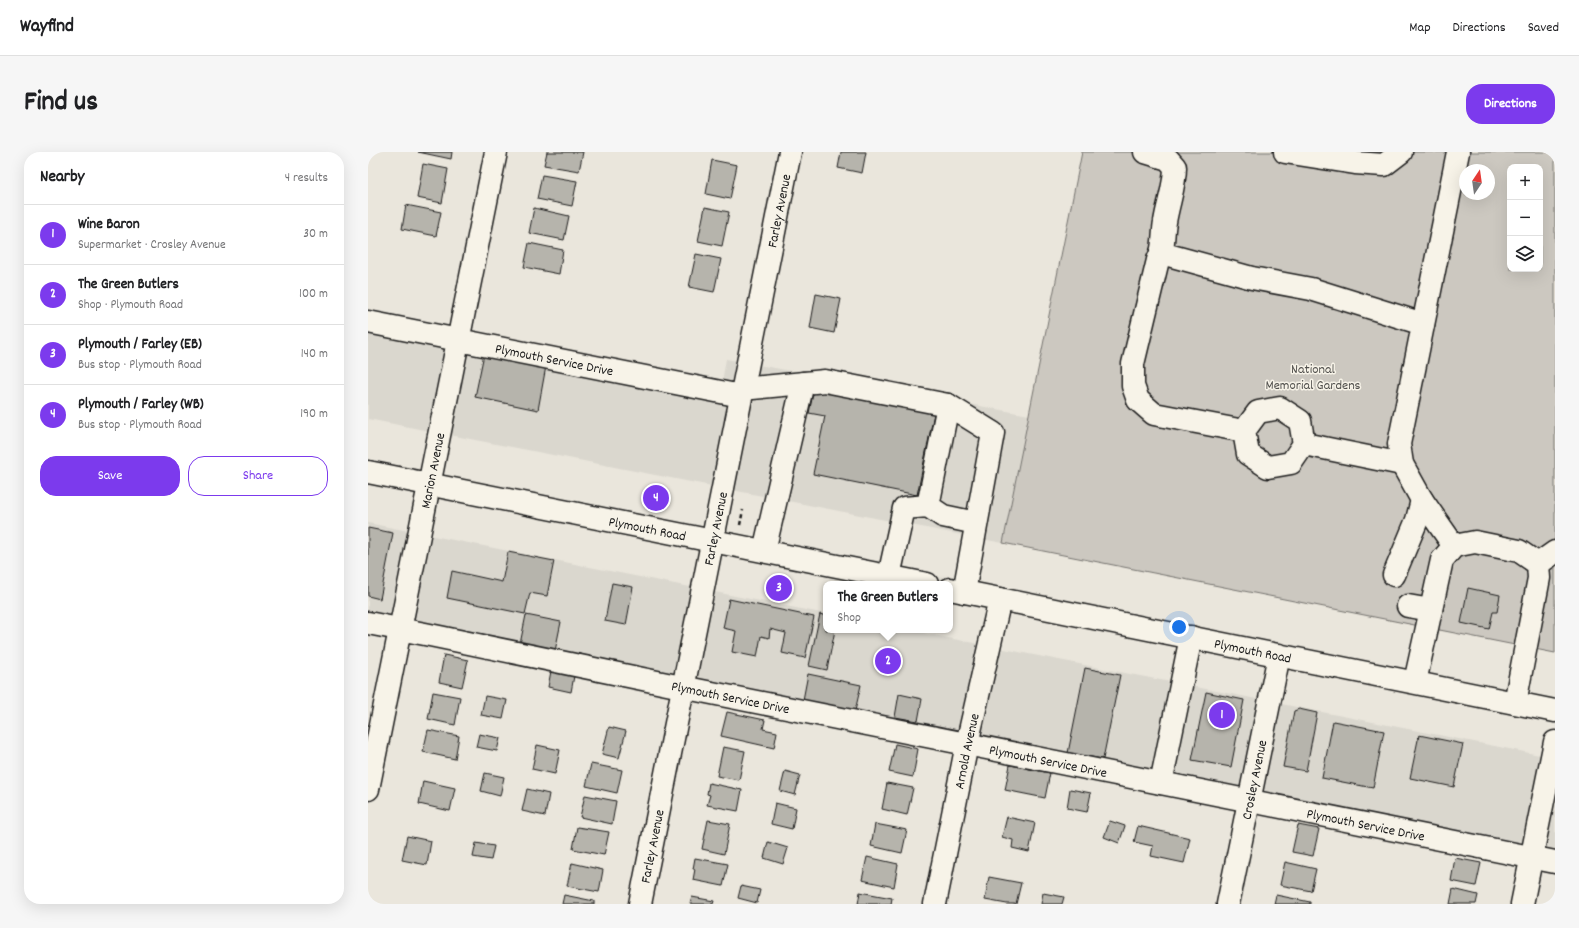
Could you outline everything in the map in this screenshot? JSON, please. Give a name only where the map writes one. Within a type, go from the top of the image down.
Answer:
[{"type":"street","name":"Marion Avenue","points":[[368,790],[496,152]]},
{"type":"street","name":"Farley Avenue","points":[[640,904],[790,152]]},
{"type":"street","points":[[1145,152],[1168,159],[1175,166],[1175,178],[1164,224],[1164,243],[1158,260],[1133,364],[1132,386],[1138,400],[1154,414],[1244,431]]},
{"type":"street","points":[[1285,152],[1355,163],[1384,165],[1401,152]]},
{"type":"street","points":[[1454,546],[1422,500],[1402,464],[1399,444],[1458,152]]},
{"type":"street","points":[[1161,253],[1252,278],[1311,289],[1423,324]]},
{"type":"street","name":"Plymouth Service Drive","points":[[368,322],[742,393],[825,381],[948,405]]},
{"type":"street","points":[[764,551],[803,383]]},
{"type":"street","points":[[928,506],[948,405],[993,433],[976,523],[957,590]]},
{"type":"street","points":[[1280,408],[1300,421],[1304,444],[1291,463],[1268,467],[1248,454],[1244,431],[1258,412],[1280,408]]},
{"type":"street","points":[[1304,444],[1402,464]]},
{"type":"street","name":"Plymouth Road","points":[[368,472],[913,581]]},
{"type":"street","points":[[1394,575],[1416,520],[1422,500]]},
{"type":"street","points":[[889,576],[904,508],[928,506],[943,516],[976,523]]},
{"type":"street","points":[[1415,682],[1442,560],[1454,546],[1475,542],[1519,550],[1547,558],[1539,578],[1515,703]]},
{"type":"street","name":"Plymouth Road","points":[[957,590],[1555,711]]},
{"type":"street","name":"Arnold Avenue","points":[[935,904],[967,744],[1000,599]]},
{"type":"street","points":[[1408,606],[1430,610]]},
{"type":"street","name":"Plymouth Service Drive","points":[[368,623],[1555,862]]},
{"type":"street","points":[[1160,783],[1191,637]]},
{"type":"street","name":"Crosley Avenue","points":[[1228,904],[1279,655]]},
{"type":"street","points":[[1522,904],[1555,742]]},
{"type":"shaded area","points":[[368,313],[722,382],[726,359],[1029,415],[1003,543],[368,419]]},
{"type":"shaded area","points":[[368,523],[823,613],[823,633],[923,633],[1555,758],[1555,869],[368,632]]},
{"type":"green space","name":"National Memorial Gardens","points":[[1082,152],[1555,152],[1555,653],[1003,543]]},
{"type":"building","points":[[418,152],[452,152],[451,159]]},
{"type":"building","points":[[547,152],[583,152],[579,171],[544,165]]},
{"type":"building","points":[[841,152],[866,152],[862,173],[838,168]]},
{"type":"building","points":[[712,160],[737,165],[730,199],[706,194]]},
{"type":"building","points":[[423,164],[448,169],[442,203],[417,198]]},
{"type":"building","points":[[542,175],[577,181],[572,206],[537,199]]},
{"type":"building","points":[[406,205],[441,212],[436,236],[402,229]]},
{"type":"building","points":[[705,207],[729,212],[722,246],[698,241]]},
{"type":"building","points":[[534,208],[569,216],[564,240],[529,233]]},
{"type":"building","points":[[529,243],[563,250],[559,274],[524,267]]},
{"type":"building","points":[[696,254],[721,259],[714,292],[689,287]]},
{"type":"building","points":[[816,294],[841,299],[834,333],[810,328]]},
{"type":"building","points":[[484,354],[546,366],[538,410],[475,397]]},
{"type":"building","points":[[815,384],[935,409],[917,495],[813,474],[825,416],[809,413]]},
{"type":"building","points":[[368,528],[393,533],[380,599],[368,596]]},
{"type":"building","points":[[508,552],[554,561],[547,596],[530,593],[525,614],[447,598],[452,571],[502,582]]},
{"type":"building","points":[[612,583],[633,587],[626,625],[605,621]]},
{"type":"building","points":[[1468,588],[1500,595],[1497,612],[1493,612],[1489,629],[1461,623]]},
{"type":"building","points":[[729,599],[814,617],[805,658],[782,653],[786,633],[770,629],[769,638],[761,636],[757,657],[732,652],[736,631],[723,628]]},
{"type":"building","points":[[820,614],[823,615],[823,633],[834,633],[827,670],[809,666]]},
{"type":"building","points":[[526,615],[561,622],[555,651],[520,644]]},
{"type":"building","points":[[444,655],[468,660],[462,687],[439,682]]},
{"type":"building","points":[[1085,668],[1120,675],[1103,759],[1068,753]]},
{"type":"building","points":[[551,671],[574,676],[571,692],[548,687]]},
{"type":"building","points":[[808,674],[861,685],[855,711],[803,700]]},
{"type":"building","points":[[433,692],[460,697],[455,725],[428,719]]},
{"type":"building","points":[[1206,692],[1244,700],[1231,767],[1192,760]]},
{"type":"building","points":[[899,694],[922,699],[918,721],[895,717]]},
{"type":"building","points":[[485,696],[507,700],[503,719],[481,715]]},
{"type":"building","points":[[1299,709],[1317,713],[1306,771],[1283,767],[1294,711]]},
{"type":"building","points":[[727,712],[765,720],[763,729],[777,732],[774,748],[721,736]]},
{"type":"building","points":[[1333,721],[1384,731],[1373,788],[1322,778]]},
{"type":"building","points":[[609,727],[626,731],[619,758],[602,754]]},
{"type":"building","points":[[428,730],[459,736],[455,759],[423,752]]},
{"type":"building","points":[[479,734],[500,738],[497,751],[476,747]]},
{"type":"building","points":[[1419,735],[1463,744],[1454,787],[1410,778]]},
{"type":"building","points":[[895,744],[918,749],[913,777],[889,772]]},
{"type":"building","points":[[537,745],[560,750],[555,774],[532,769]]},
{"type":"building","points":[[723,747],[745,751],[739,780],[717,776]]},
{"type":"building","points":[[591,764],[622,770],[617,793],[586,786]]},
{"type":"building","points":[[1010,765],[1050,773],[1045,798],[1005,790]]},
{"type":"building","points":[[785,771],[800,775],[795,795],[780,791]]},
{"type":"building","points":[[485,773],[504,777],[500,796],[481,791]]},
{"type":"building","points":[[423,781],[455,788],[450,811],[419,804]]},
{"type":"building","points":[[709,783],[742,790],[738,811],[707,805],[710,795],[707,794]]},
{"type":"building","points":[[887,783],[913,788],[907,815],[882,809]]},
{"type":"building","points":[[527,789],[549,794],[545,816],[522,811]]},
{"type":"building","points":[[1070,789],[1091,793],[1087,812],[1067,808]]},
{"type":"building","points":[[585,795],[616,801],[612,824],[580,817]]},
{"type":"building","points":[[775,803],[796,808],[792,829],[771,824]]},
{"type":"building","points":[[1007,817],[1035,823],[1029,852],[1012,848],[1013,840],[1002,837]]},
{"type":"building","points":[[708,820],[730,824],[724,854],[702,849]]},
{"type":"building","points":[[1110,821],[1125,826],[1119,843],[1104,837]]},
{"type":"building","points":[[875,824],[907,830],[902,853],[871,846]]},
{"type":"building","points":[[1298,825],[1319,829],[1313,856],[1292,852]]},
{"type":"building","points":[[1138,826],[1190,838],[1184,863],[1151,856],[1153,846],[1134,842]]},
{"type":"building","points":[[577,827],[609,832],[604,855],[573,849]]},
{"type":"building","points":[[407,836],[431,841],[427,865],[402,860]]},
{"type":"building","points":[[768,842],[788,848],[783,864],[764,858]]},
{"type":"building","points":[[476,843],[494,846],[491,860],[473,857]]},
{"type":"building","points":[[867,857],[898,864],[894,887],[862,880]]},
{"type":"building","points":[[695,858],[728,864],[723,886],[693,880]]},
{"type":"building","points":[[1455,858],[1481,863],[1476,886],[1451,881]]},
{"type":"building","points":[[1285,862],[1316,869],[1311,891],[1280,885]]},
{"type":"building","points":[[572,863],[603,870],[599,892],[567,886]]},
{"type":"building","points":[[989,877],[1021,883],[1016,904],[985,900]]},
{"type":"building","points":[[741,886],[760,890],[757,903],[738,898]]},
{"type":"building","points":[[1453,889],[1478,895],[1476,904],[1450,904]]},
{"type":"building","points":[[860,892],[892,898],[891,904],[858,904]]},
{"type":"building","points":[[1043,893],[1064,897],[1062,904],[1041,904]]},
{"type":"building","points":[[564,895],[594,901],[594,904],[562,904]]},
{"type":"building","points":[[1276,895],[1310,902],[1310,904],[1274,904]]},
{"type":"building","points":[[692,897],[714,901],[713,904],[690,904]]},
{"type":"place","name":"Plymouth / Farley (WB)","points":[[656,498]]},
{"type":"place","name":"Plymouth / Farley (EB)","points":[[779,588]]},
{"type":"place","name":"The Green Butlers","points":[[888,661]]},
{"type":"place","name":"Wine Baron","points":[[1222,715]]}]
